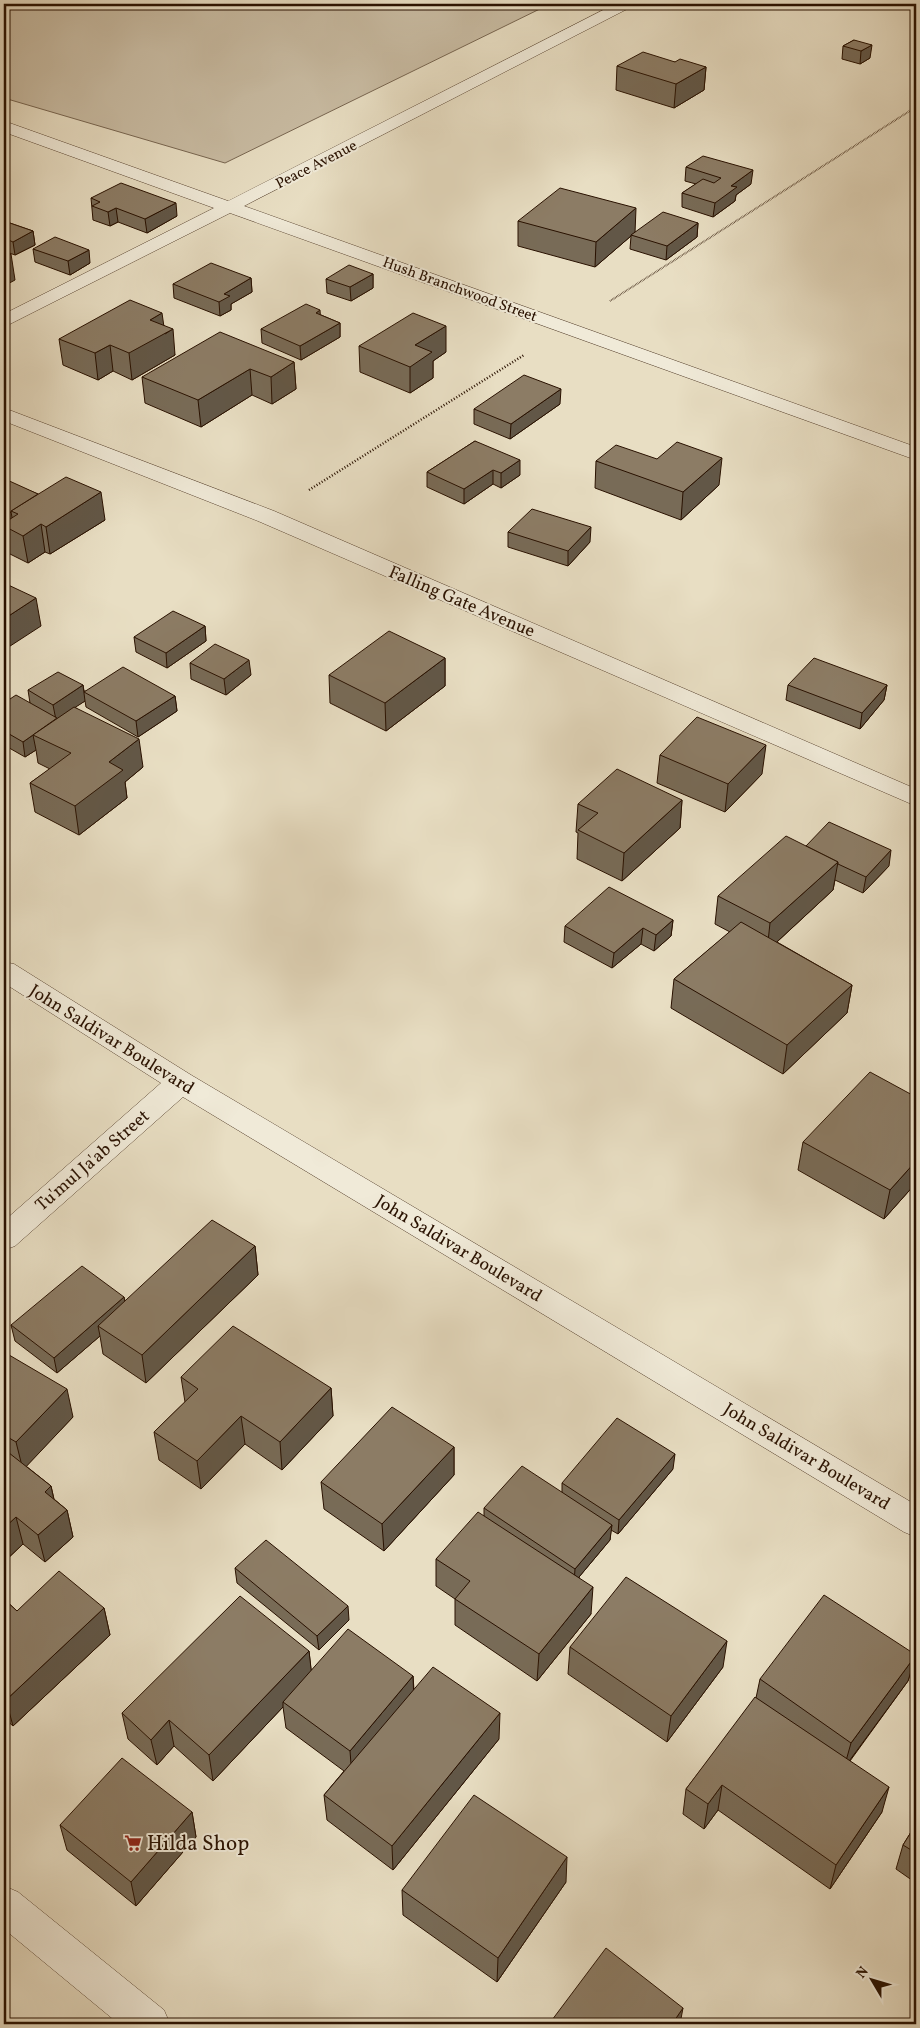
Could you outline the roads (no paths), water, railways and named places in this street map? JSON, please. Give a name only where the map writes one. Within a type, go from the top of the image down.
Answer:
[{"type":"street","name":"Peace Avenue","points":[[4,321],[626,4]]},
{"type":"street","name":"Hush Branchwood Street","points":[[4,126],[916,454]]},
{"type":"street","name":"Falling Gate Avenue","points":[[4,414],[266,516],[916,798]]},
{"type":"street","name":"John Saldivar Boulevard","points":[[4,971],[181,1082],[916,1522]]},
{"type":"street","name":"Tu'mul Ja'ab Street","points":[[4,1238],[181,1082]]},
{"type":"street","points":[[4,1905],[150,2024]]},
{"type":"place","name":"Hilda Shop","points":[[133,1843]]}]
